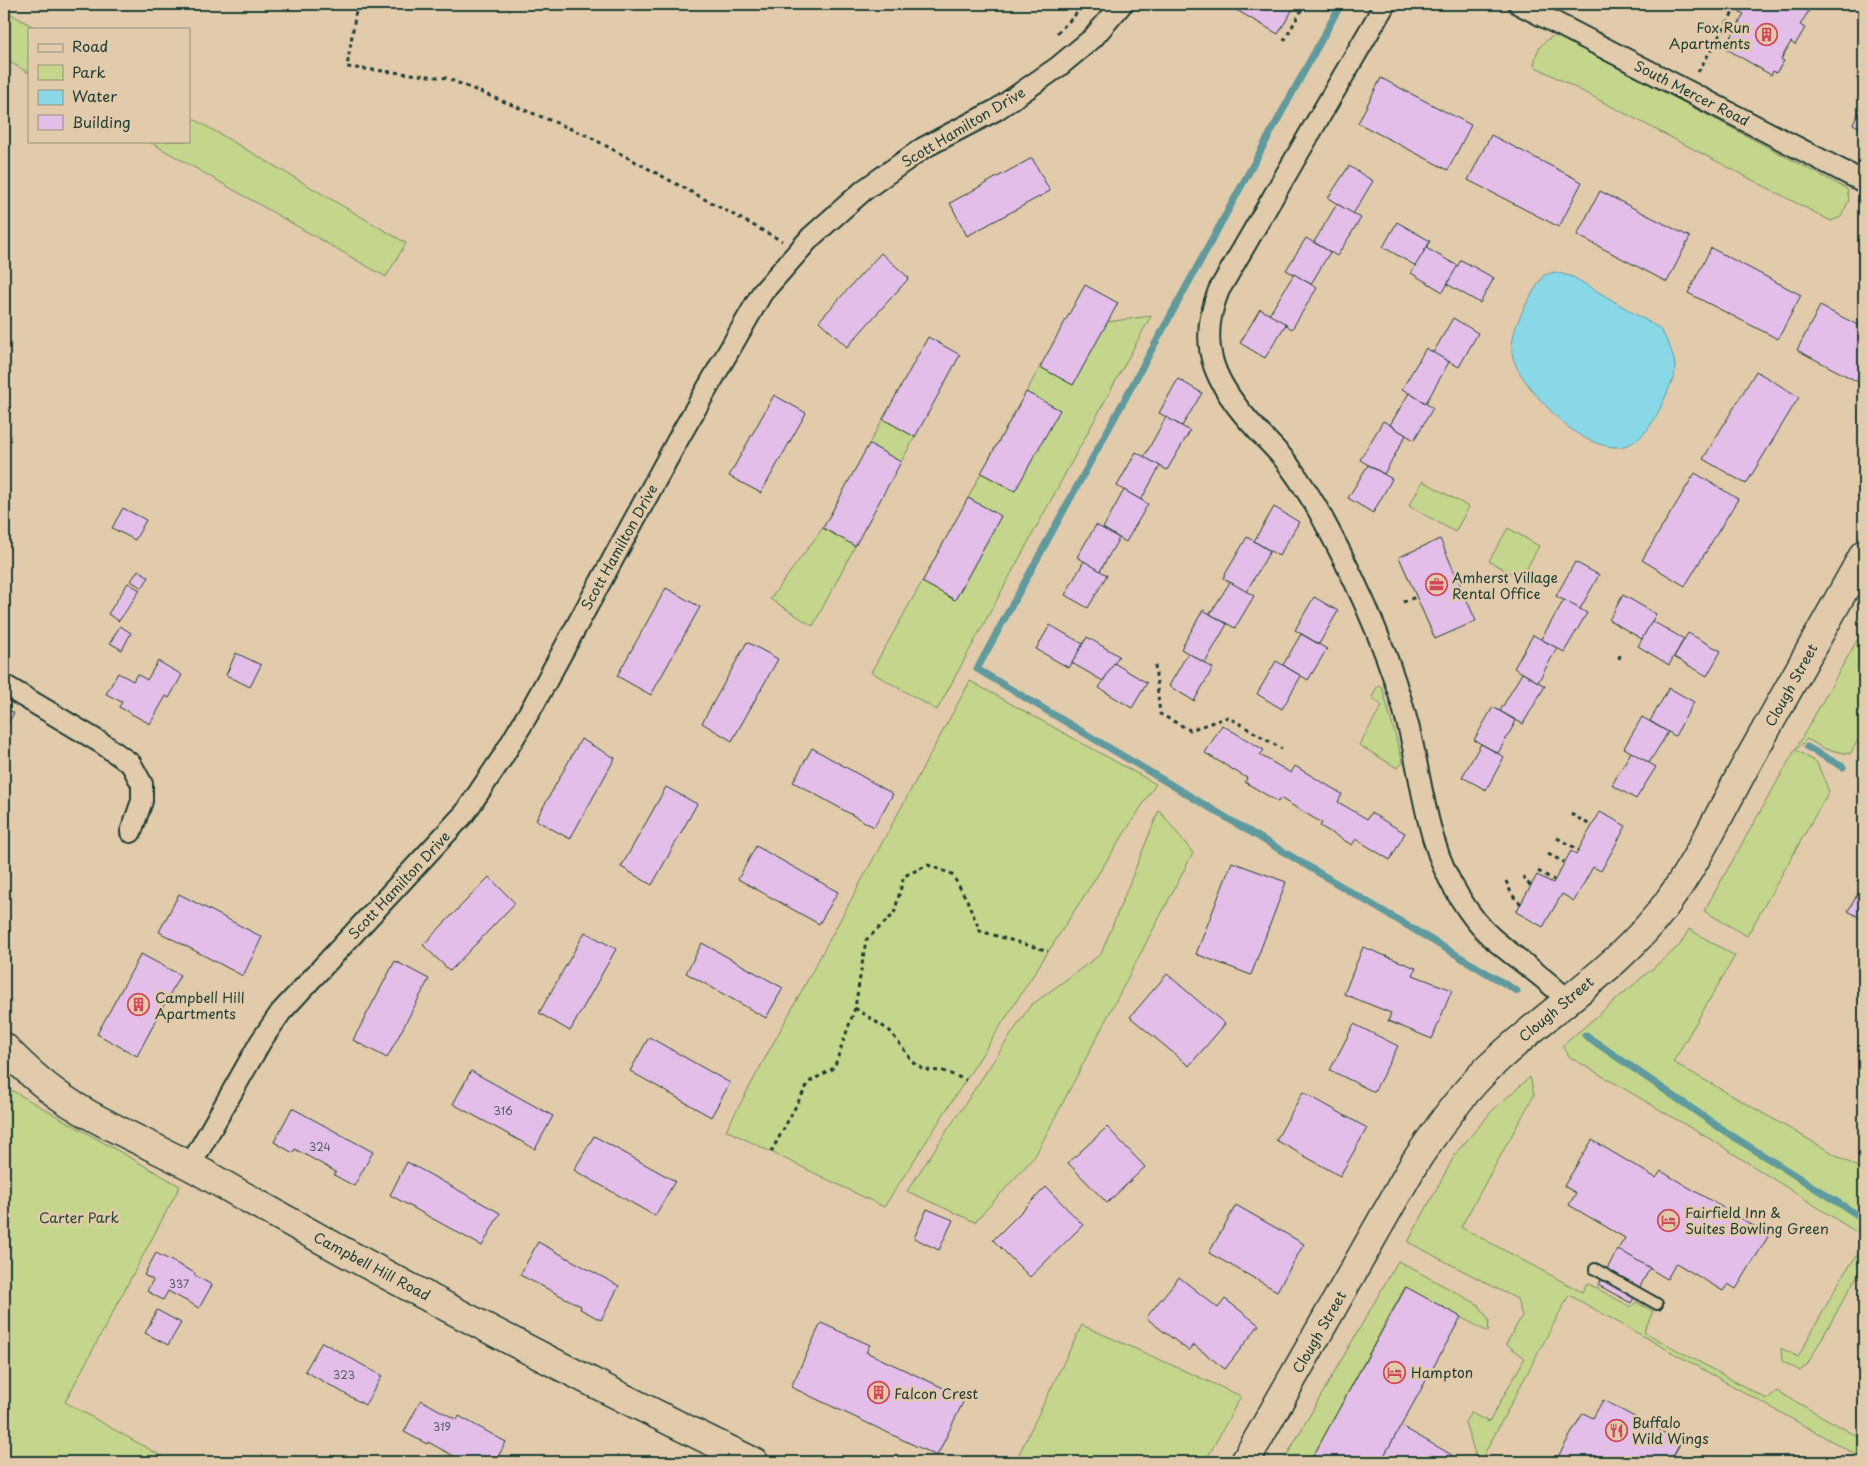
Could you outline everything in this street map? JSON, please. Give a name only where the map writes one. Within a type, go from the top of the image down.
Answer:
[{"type":"street","name":"Scott Hamilton Drive","points":[[190,1166],[261,1041],[281,1012],[465,813],[502,758],[534,704],[726,353],[762,293],[811,236],[864,190],[923,148],[996,110],[1058,67],[1094,38],[1122,4]]},
{"type":"street","points":[[1385,4],[1308,131],[1219,290],[1211,309],[1208,333],[1210,353],[1224,388],[1251,424],[1287,463],[1324,520],[1349,569],[1398,689],[1409,729],[1429,825],[1440,861],[1460,898],[1489,936],[1550,982],[1567,1000]]},
{"type":"street","name":"South Mercer Road","points":[[1520,4],[1864,182]]},
{"type":"street","name":"Clough Street","points":[[1245,1462],[1415,1162],[1443,1120],[1475,1081],[1498,1058],[1606,968],[1642,933],[1668,902],[1698,852],[1864,554]]},
{"type":"street","points":[[4,685],[103,744],[131,764],[142,784],[142,801],[131,832]]},
{"type":"street","name":"Campbell Hill Road","points":[[4,1047],[47,1086],[73,1105],[190,1166],[288,1222],[580,1378],[754,1462]]},
{"type":"lane","points":[[1595,1269],[1657,1304]]},
{"type":"path","points":[[357,4],[348,66],[446,78],[586,135],[777,239],[801,248]]},
{"type":"path","points":[[1057,33],[1086,4]]},
{"type":"path","points":[[1284,42],[1305,4]]},
{"type":"path","points":[[1697,74],[1738,4]]},
{"type":"path","points":[[1403,602],[1416,597]]},
{"type":"path","points":[[1155,665],[1160,714],[1190,730],[1228,717],[1282,749]]},
{"type":"path","points":[[1571,814],[1592,826]]},
{"type":"path","points":[[1557,838],[1579,850]]},
{"type":"path","points":[[1548,854],[1564,862]]},
{"type":"path","points":[[771,1152],[809,1082],[834,1068],[855,1008],[866,940],[894,914],[904,876],[928,865],[952,874],[967,900],[980,931],[1048,952]]},
{"type":"path","points":[[1538,871],[1554,880]]},
{"type":"path","points":[[1523,876],[1531,887]]},
{"type":"path","points":[[1506,881],[1512,895],[1521,904]]},
{"type":"path","points":[[855,1008],[890,1030],[913,1062],[925,1070],[943,1072],[966,1080]]},
{"type":"green space","points":[[4,10],[35,28],[28,28],[28,72],[4,59]]},
{"type":"green space","points":[[1556,35],[1847,189],[1849,200],[1841,217],[1831,221],[1534,66],[1540,47]]},
{"type":"green space","points":[[190,117],[406,243],[386,277],[150,142],[190,142]]},
{"type":"green space","points":[[1151,316],[937,710],[871,672],[922,582],[955,600],[1001,516],[968,498],[981,473],[1015,491],[1059,410],[1026,392],[1040,367],[1073,385],[1107,322]]},
{"type":"green space","points":[[883,419],[915,437],[901,462],[869,444]]},
{"type":"green space","points":[[1423,481],[1469,507],[1455,532],[1409,506]]},
{"type":"green space","points":[[823,528],[855,546],[813,626],[770,599]]},
{"type":"green space","points":[[1508,528],[1539,546],[1521,579],[1489,561]]},
{"type":"green space","points":[[1864,628],[1864,729],[1850,754],[1825,749],[1807,739],[1796,750],[1817,763],[1829,791],[1747,936],[1704,911]]},
{"type":"green space","points":[[970,681],[1156,784],[884,1207],[726,1130]]},
{"type":"green space","points":[[1378,685],[1382,687],[1403,763],[1397,768],[1359,745],[1382,706],[1372,697]]},
{"type":"green space","points":[[1159,810],[1193,853],[1035,1156],[975,1222],[907,1191],[1030,1006],[1101,954]]},
{"type":"green space","points":[[1689,929],[1735,956],[1673,1062],[1864,1171],[1864,1237],[1720,1145],[1570,1057],[1562,1046],[1680,945]]},
{"type":"green space","points":[[1530,1077],[1534,1095],[1461,1227],[1582,1292],[1587,1283],[1631,1307],[1636,1302],[1653,1311],[1644,1332],[1767,1399],[1777,1391],[1864,1440],[1864,1459],[1569,1295],[1480,1462],[1471,1462],[1475,1454],[1465,1422],[1471,1413],[1489,1422],[1525,1358],[1506,1344],[1522,1316],[1517,1299],[1408,1242],[1456,1153],[1492,1111]]},
{"type":"green space","name":"Carter Park","points":[[4,1086],[180,1186],[65,1402],[172,1462],[4,1462]]},
{"type":"green space","points":[[1864,1245],[1864,1263],[1807,1365],[1800,1371],[1782,1361],[1781,1348],[1798,1357],[1843,1275]]},
{"type":"green space","points":[[1398,1261],[1479,1305],[1489,1320],[1488,1332],[1405,1287],[1310,1462],[1283,1462]]},
{"type":"green space","points":[[1082,1325],[1241,1396],[1205,1462],[1015,1462]]},
{"type":"water","points":[[1555,272],[1573,277],[1659,328],[1670,348],[1674,359],[1675,372],[1661,406],[1650,426],[1643,434],[1635,441],[1626,445],[1616,447],[1601,445],[1567,427],[1531,389],[1514,360],[1512,351],[1513,341],[1522,312],[1544,275]]},
{"type":"building","points":[[1226,4],[1296,4],[1278,34]]},
{"type":"building","name":"Fox Run Apartments","points":[[1744,4],[1813,4],[1800,25],[1805,28],[1795,45],[1791,42],[1781,59],[1784,61],[1776,73],[1773,71],[1771,75],[1725,48],[1744,14],[1740,12]]},
{"type":"building","points":[[1381,78],[1471,125],[1448,170],[1358,123]]},
{"type":"building","points":[[1864,104],[1864,130],[1853,124]]},
{"type":"building","points":[[1491,135],[1582,182],[1559,227],[1468,180]]},
{"type":"building","points":[[1032,158],[1050,191],[967,236],[950,203]]},
{"type":"building","points":[[1349,166],[1373,181],[1353,214],[1328,198]]},
{"type":"building","points":[[1600,191],[1690,237],[1667,282],[1577,235]]},
{"type":"building","points":[[1337,204],[1361,218],[1337,256],[1314,242]]},
{"type":"building","points":[[1397,222],[1430,241],[1416,266],[1383,247]]},
{"type":"building","points":[[1306,238],[1330,252],[1311,284],[1286,270]]},
{"type":"building","points":[[1426,248],[1458,266],[1443,292],[1411,273]]},
{"type":"building","points":[[1711,248],[1801,295],[1778,339],[1688,293]]},
{"type":"building","points":[[881,253],[909,278],[847,347],[819,321]]},
{"type":"building","points":[[1461,260],[1494,278],[1480,303],[1447,284]]},
{"type":"building","points":[[1294,274],[1317,288],[1292,329],[1269,315]]},
{"type":"building","points":[[1085,285],[1118,303],[1073,385],[1040,367]]},
{"type":"building","points":[[1820,306],[1864,328],[1864,385],[1797,350]]},
{"type":"building","points":[[1260,309],[1286,324],[1265,358],[1240,343]]},
{"type":"building","points":[[1453,318],[1478,333],[1459,367],[1433,353]]},
{"type":"building","points":[[928,337],[960,355],[915,437],[883,419]]},
{"type":"building","points":[[1426,348],[1449,362],[1426,403],[1402,389]]},
{"type":"building","points":[[1756,371],[1799,397],[1746,484],[1703,459]]},
{"type":"building","points":[[1178,379],[1202,393],[1182,426],[1159,413]]},
{"type":"building","points":[[1026,392],[1060,410],[1015,491],[981,473]]},
{"type":"building","points":[[1409,393],[1433,408],[1414,440],[1390,425]]},
{"type":"building","points":[[774,395],[806,413],[761,493],[729,476]]},
{"type":"building","points":[[1166,417],[1190,431],[1167,470],[1144,457]]},
{"type":"building","points":[[1383,421],[1406,435],[1384,474],[1360,460]]},
{"type":"building","points":[[869,444],[901,462],[855,546],[823,528]]},
{"type":"building","points":[[1136,452],[1160,466],[1141,500],[1117,486]]},
{"type":"building","points":[[1368,465],[1392,479],[1373,513],[1348,498]]},
{"type":"building","points":[[1695,473],[1738,499],[1685,586],[1642,560]]},
{"type":"building","points":[[1124,490],[1148,504],[1126,542],[1103,528]]},
{"type":"building","points":[[968,498],[1001,516],[955,600],[922,582]]},
{"type":"building","points":[[1274,507],[1299,522],[1279,556],[1254,541]]},
{"type":"building","points":[[123,508],[146,520],[135,540],[112,528]]},
{"type":"building","points":[[1096,525],[1119,538],[1100,571],[1077,557]]},
{"type":"building","points":[[1247,537],[1270,551],[1246,592],[1223,578]]},
{"type":"building","name":"Amherst Village Rental Office","points":[[1440,539],[1476,621],[1435,639],[1399,557]]},
{"type":"building","points":[[1084,561],[1107,575],[1088,608],[1065,595]]},
{"type":"building","points":[[1575,562],[1599,575],[1580,609],[1556,596]]},
{"type":"building","points":[[138,570],[149,577],[142,588],[131,581]]},
{"type":"building","points":[[1230,582],[1254,596],[1235,628],[1210,614]]},
{"type":"building","points":[[128,583],[140,590],[119,621],[108,614]]},
{"type":"building","points":[[666,588],[700,607],[651,695],[617,676]]},
{"type":"building","points":[[1623,595],[1656,614],[1642,639],[1609,620]]},
{"type":"building","points":[[1314,597],[1338,611],[1319,644],[1295,630]]},
{"type":"building","points":[[1564,600],[1587,613],[1564,652],[1541,639]]},
{"type":"building","points":[[1203,610],[1227,624],[1205,663],[1181,649]]},
{"type":"building","points":[[1652,621],[1684,639],[1669,665],[1638,646]]},
{"type":"building","points":[[1050,625],[1083,644],[1069,668],[1036,649]]},
{"type":"building","points":[[120,626],[131,633],[122,650],[110,643]]},
{"type":"building","points":[[1688,633],[1721,651],[1707,676],[1674,657]]},
{"type":"building","points":[[1301,634],[1327,649],[1308,680],[1283,665]]},
{"type":"building","points":[[1533,635],[1557,648],[1538,682],[1514,668]]},
{"type":"building","points":[[1087,637],[1119,656],[1103,681],[1072,663]]},
{"type":"building","points":[[747,642],[778,659],[732,741],[702,723]]},
{"type":"building","points":[[236,653],[261,665],[250,687],[226,675]]},
{"type":"building","points":[[1188,653],[1213,668],[1194,701],[1169,686]]},
{"type":"building","points":[[158,661],[182,675],[169,698],[166,696],[150,724],[119,707],[122,702],[106,694],[118,673],[133,681],[137,674],[147,680]]},
{"type":"building","points":[[1276,661],[1301,676],[1282,709],[1257,694]]},
{"type":"building","points":[[1114,663],[1147,683],[1132,708],[1099,688]]},
{"type":"building","points":[[1522,673],[1545,686],[1523,724],[1500,711]]},
{"type":"building","points":[[1669,688],[1694,702],[1675,736],[1650,721]]},
{"type":"building","points":[[4,707],[14,713],[4,730]]},
{"type":"building","points":[[1493,707],[1516,721],[1498,753],[1474,740]]},
{"type":"building","points":[[1642,717],[1668,732],[1649,763],[1624,748]]},
{"type":"building","points":[[1222,725],[1264,750],[1260,755],[1291,773],[1295,766],[1342,794],[1338,802],[1367,819],[1371,813],[1405,833],[1390,860],[1356,839],[1352,845],[1320,826],[1322,823],[1280,798],[1278,802],[1245,782],[1247,778],[1205,753]]},
{"type":"building","points":[[581,739],[615,758],[570,839],[536,820]]},
{"type":"building","points":[[1481,744],[1504,757],[1486,790],[1462,777]]},
{"type":"building","points":[[812,748],[893,794],[874,827],[793,782]]},
{"type":"building","points":[[1631,752],[1656,767],[1636,799],[1612,785]]},
{"type":"building","points":[[666,787],[697,804],[652,885],[621,867]]},
{"type":"building","points":[[1600,812],[1626,826],[1601,871],[1593,867],[1574,901],[1562,894],[1543,927],[1516,912],[1537,875],[1553,883],[1571,851],[1576,854]]},
{"type":"building","points":[[756,846],[838,892],[819,924],[738,879]]},
{"type":"building","points":[[1232,862],[1286,882],[1251,975],[1196,954]]},
{"type":"building","points":[[489,877],[515,903],[450,971],[423,945]]},
{"type":"building","points":[[1864,883],[1864,920],[1848,911]]},
{"type":"building","name":"Campbell Hill Apartments","points":[[179,894],[262,937],[243,976],[159,932]]},
{"type":"building","points":[[585,932],[616,949],[570,1031],[539,1013]]},
{"type":"building","points":[[702,943],[783,988],[766,1018],[686,973]]},
{"type":"building","points":[[1363,947],[1416,968],[1413,975],[1452,990],[1432,1039],[1388,1021],[1391,1013],[1344,994]]},
{"type":"building","name":"Campbell Hill Apartments","points":[[141,954],[180,975],[137,1056],[97,1034]]},
{"type":"building","points":[[395,961],[429,979],[387,1058],[353,1040]]},
{"type":"building","points":[[1167,974],[1225,1024],[1189,1066],[1130,1017]]},
{"type":"building","points":[[1354,1024],[1398,1046],[1374,1092],[1330,1070]]},
{"type":"building","points":[[649,1037],[730,1083],[711,1117],[630,1071]]},
{"type":"building","points":[[471,1071],[553,1116],[535,1149],[453,1104]]},
{"type":"building","points":[[1303,1092],[1367,1128],[1340,1176],[1276,1140]]},
{"type":"building","points":[[292,1108],[373,1152],[354,1186],[334,1175],[336,1172],[295,1149],[293,1153],[274,1142]]},
{"type":"building","points":[[1107,1127],[1145,1167],[1107,1203],[1068,1163]]},
{"type":"building","points":[[594,1136],[675,1181],[655,1216],[574,1170]]},
{"type":"building","name":"Fairfield Inn & Suites Bowling Green","points":[[1592,1140],[1656,1178],[1661,1171],[1769,1235],[1736,1289],[1728,1284],[1723,1291],[1676,1263],[1667,1279],[1618,1249],[1625,1238],[1569,1205],[1576,1193],[1564,1186]]},
{"type":"building","points":[[407,1162],[500,1213],[482,1246],[390,1195]]},
{"type":"building","points":[[1046,1187],[1083,1225],[1030,1277],[993,1240]]},
{"type":"building","points":[[1236,1205],[1304,1244],[1277,1291],[1209,1253]]},
{"type":"building","points":[[927,1209],[953,1220],[939,1250],[914,1238]]},
{"type":"building","points":[[538,1242],[619,1286],[601,1320],[580,1309],[581,1306],[520,1275]]},
{"type":"building","points":[[1618,1249],[1650,1268],[1631,1303],[1598,1285]]},
{"type":"building","points":[[156,1253],[195,1273],[194,1275],[212,1285],[199,1308],[168,1291],[163,1300],[147,1291],[153,1280],[144,1275]]},
{"type":"building","points":[[1179,1277],[1218,1308],[1225,1299],[1259,1325],[1225,1369],[1194,1345],[1189,1351],[1146,1318]]},
{"type":"building","name":"Hampton","points":[[1406,1287],[1461,1317],[1381,1462],[1310,1462]]},
{"type":"building","points":[[157,1310],[181,1323],[168,1345],[145,1333]]},
{"type":"building","name":"Falcon Crest","points":[[821,1323],[870,1345],[866,1352],[965,1398],[937,1456],[791,1387]]},
{"type":"building","points":[[322,1342],[382,1376],[365,1405],[305,1371]]},
{"type":"building","points":[[421,1400],[457,1420],[459,1416],[506,1442],[495,1462],[465,1462],[428,1442],[427,1444],[404,1432]]},
{"type":"building","name":"Buffalo Wild Wings","points":[[1603,1400],[1681,1442],[1670,1462],[1555,1462],[1583,1413],[1593,1418]]},
{"type":"building","points":[[1401,1426],[1452,1455],[1448,1462],[1381,1461]]},
{"type":"waterway","points":[[1341,4],[977,669],[1517,991]]},
{"type":"waterway","points":[[1807,747],[1843,767]]},
{"type":"waterway","points":[[1585,1035],[1723,1130],[1864,1219]]},
{"type":"place","name":"Fox Run Apartments","points":[[1766,35]]},
{"type":"place","name":"Amherst Village Rental Office","points":[[1436,585]]},
{"type":"place","name":"Campbell Hill Apartments","points":[[139,1005]]},
{"type":"place","name":"Fairfield Inn & Suites Bowling Green","points":[[1669,1220]]},
{"type":"place","name":"Hampton","points":[[1395,1372]]},
{"type":"place","name":"Falcon Crest","points":[[878,1393]]},
{"type":"place","name":"Buffalo Wild Wings","points":[[1616,1430]]}]
